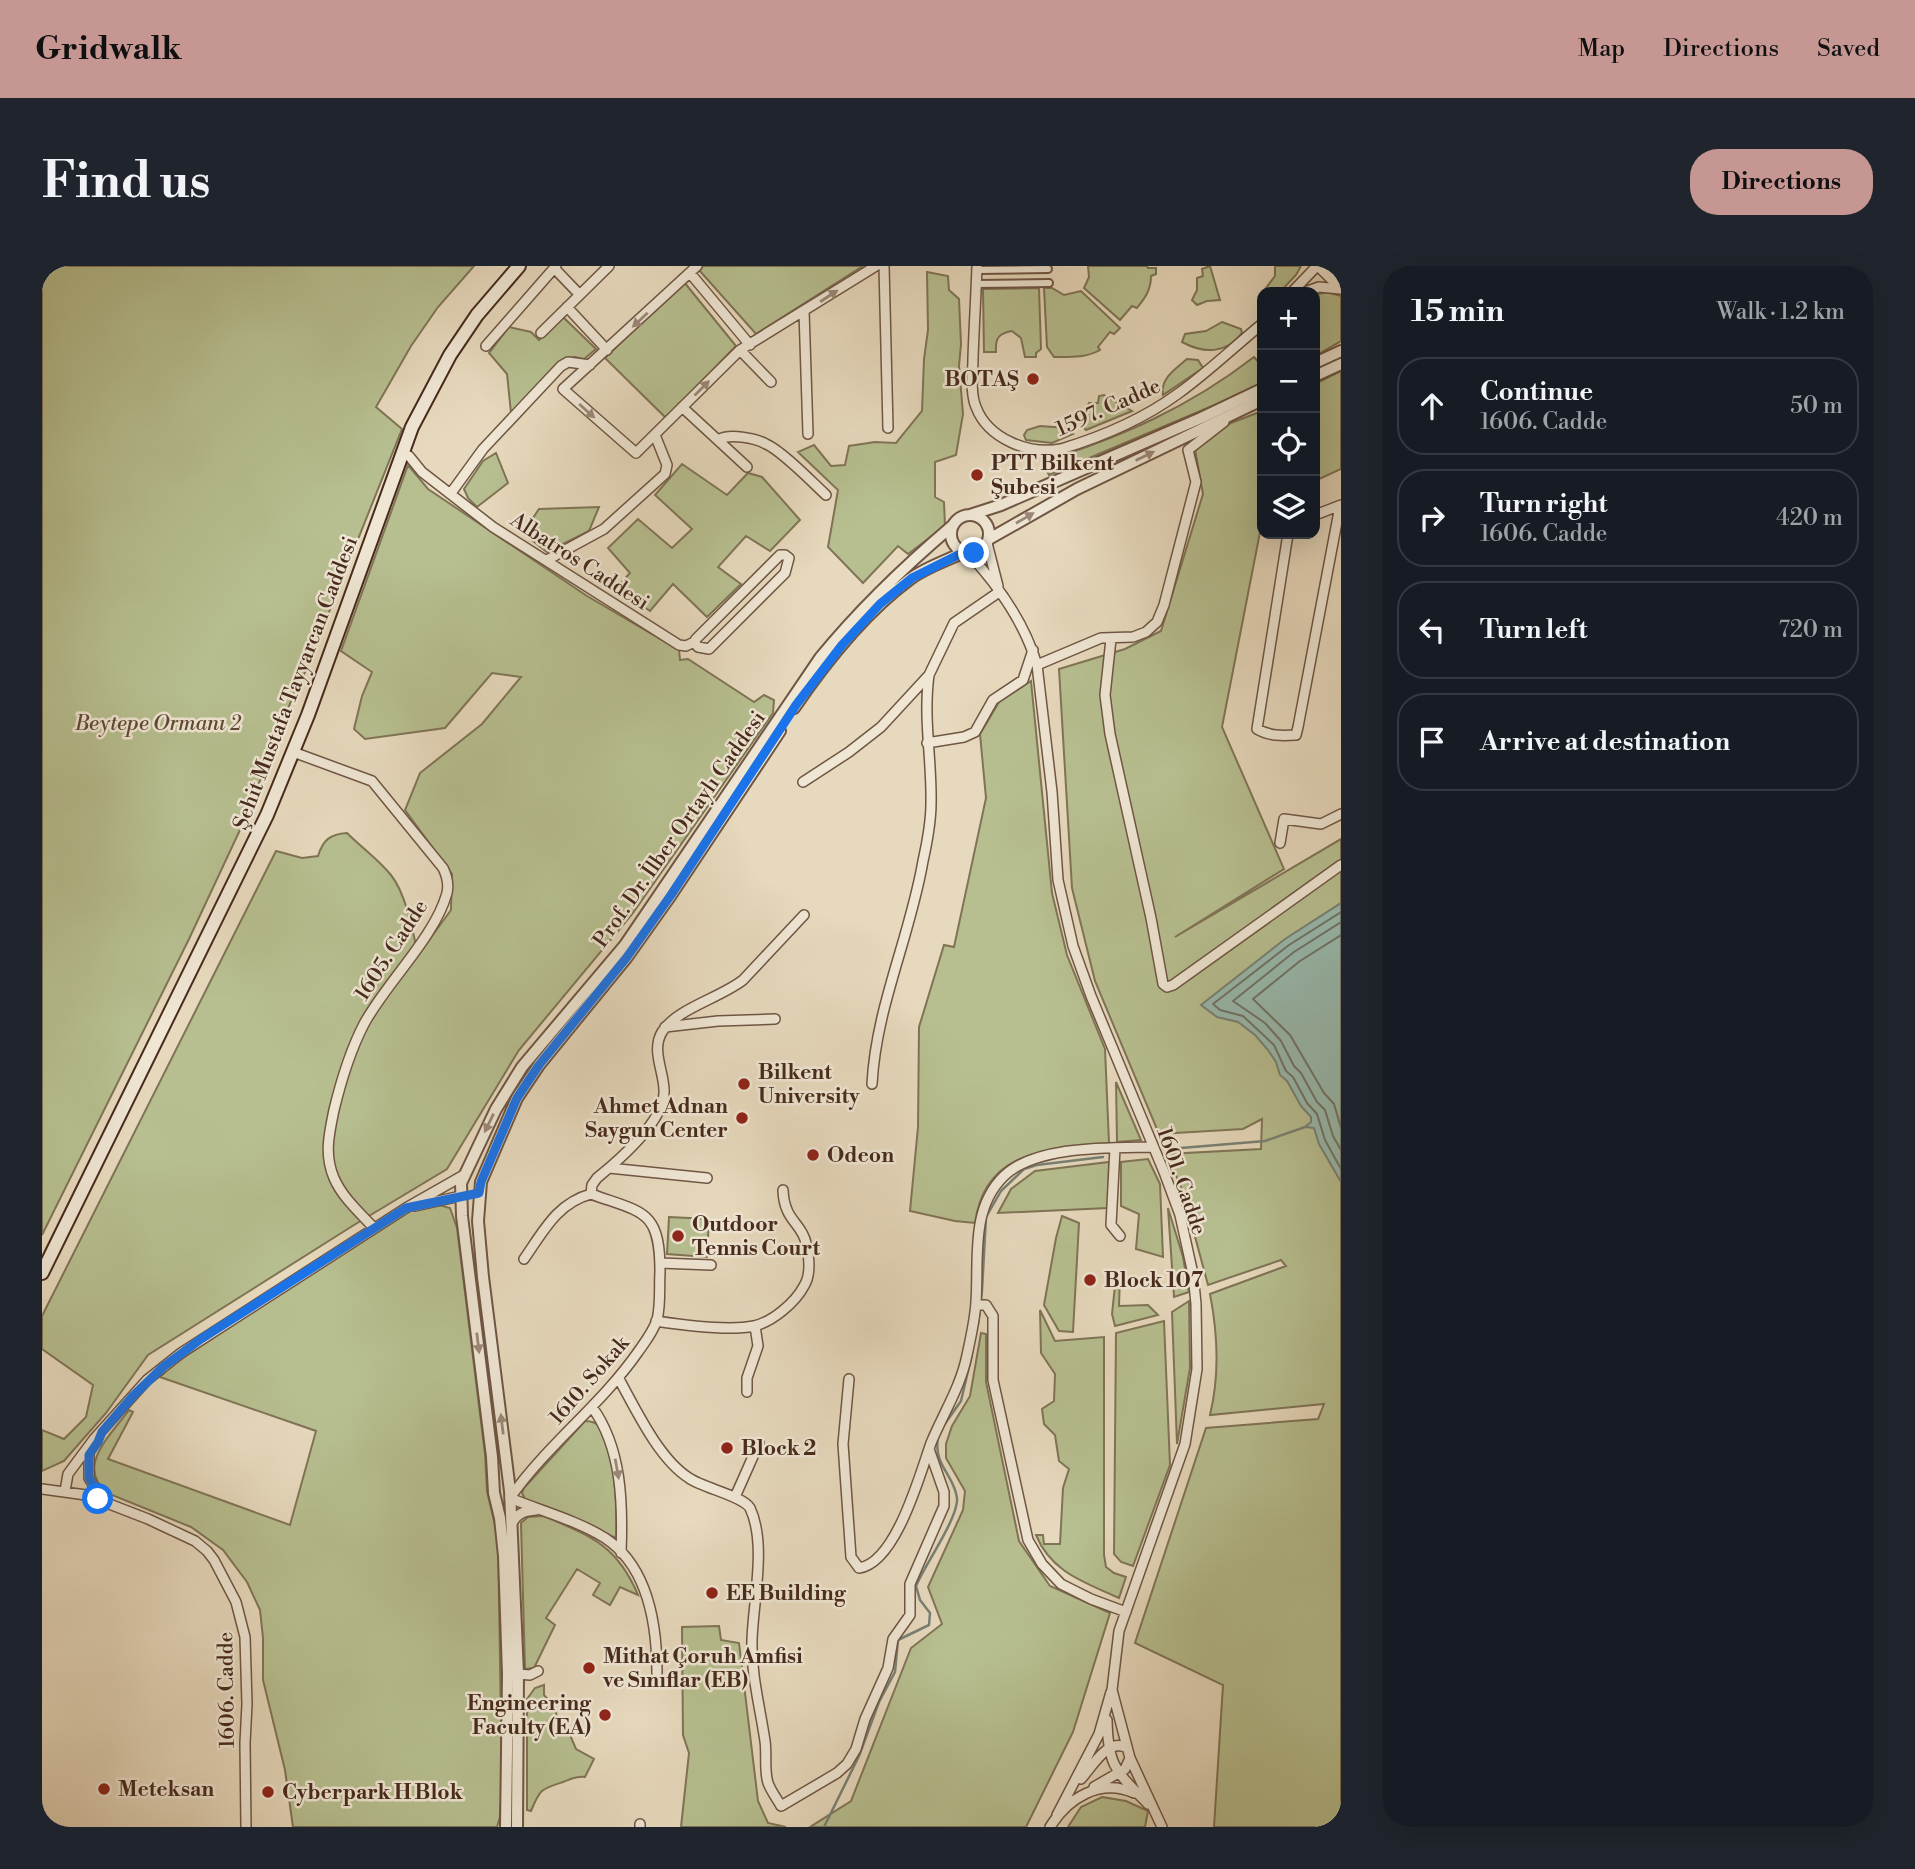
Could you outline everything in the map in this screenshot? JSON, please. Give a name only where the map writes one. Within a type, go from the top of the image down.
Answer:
[{"type":"main road","name":"Şehit Mustafa Tayyarcan Caddesi","points":[[42,1273],[267,815],[293,752],[412,427],[450,355],[477,315],[519,266]]},
{"type":"street","points":[[541,333],[609,266]]},
{"type":"street","points":[[697,266],[563,389],[636,453],[740,349],[876,266]]},
{"type":"street","points":[[884,266],[888,428]]},
{"type":"street","points":[[1299,287],[1307,266]]},
{"type":"street","points":[[1300,287],[1317,266],[1341,286]]},
{"type":"street","points":[[1327,266],[1341,286]]},
{"type":"street","points":[[486,346],[555,267],[579,294]]},
{"type":"street","points":[[977,268],[1043,268]]},
{"type":"street","name":"1597. Cadde","points":[[977,268],[973,377],[975,406],[989,429],[1013,444],[1036,450],[1050,451],[1071,446],[1153,409],[1200,377],[1257,328]]},
{"type":"street","points":[[690,273],[750,345]]},
{"type":"street","points":[[976,284],[1044,285]]},
{"type":"street","points":[[1315,287],[1341,286]]},
{"type":"street","points":[[567,307],[607,351]]},
{"type":"street","points":[[804,311],[808,434]]},
{"type":"street","points":[[740,349],[771,382]]},
{"type":"street","points":[[1320,361],[1341,351]]},
{"type":"street","points":[[451,493],[483,449],[561,366],[568,362],[590,365]]},
{"type":"street","points":[[1320,374],[1341,364]]},
{"type":"street","name":"Prof. Dr. İlber Ortaylı Caddesi","points":[[513,1674],[500,1518],[495,1496],[461,1196],[464,1175],[496,1109],[522,1068],[625,945],[820,658],[841,632],[920,554],[960,518],[1001,505],[1257,391]]},
{"type":"street","name":"Prof. Dr. İlber Ortaylı Caddesi","points":[[506,1827],[512,1742],[514,1492],[483,1278],[478,1221],[480,1188],[517,1098],[539,1065],[657,916],[796,705],[842,645],[880,604],[912,578],[966,552],[979,551],[988,541],[1062,497],[1257,402]]},
{"type":"street","points":[[682,407],[747,467]]},
{"type":"street","points":[[1037,664],[1101,638],[1133,637],[1146,632],[1157,622],[1164,605],[1196,482],[1188,450],[1236,412]]},
{"type":"street","points":[[547,560],[604,529],[665,474],[667,465],[655,435]]},
{"type":"street","points":[[718,440],[732,437],[766,444],[826,495]]},
{"type":"street","name":"Albatros Caddesi","points":[[409,456],[422,472],[493,527],[679,645],[686,646],[695,642],[779,555],[789,558],[786,573],[709,649],[698,648],[695,642]]},
{"type":"street","points":[[1095,463],[1101,477]]},
{"type":"street","points":[[1053,482],[1062,497]]},
{"type":"street","points":[[1320,513],[1340,506]]},
{"type":"street","points":[[1287,539],[1257,729],[1266,734],[1284,736],[1296,735],[1298,727],[1340,506]]},
{"type":"street","points":[[970,515],[986,522],[988,541]]},
{"type":"street","points":[[952,526],[953,542],[966,552]]},
{"type":"street","name":"1601. Cadde","points":[[988,541],[999,592]]},
{"type":"street","name":"1601. Cadde","points":[[966,552],[999,592],[1033,650],[1037,664],[1052,792],[1058,880],[1073,946],[1180,1215],[1193,1274],[1198,1369],[1185,1444],[1119,1631],[1112,1690],[1130,1758],[1162,1827]]},
{"type":"street","points":[[803,782],[849,752],[880,727],[929,676],[954,623],[999,592]]},
{"type":"street","points":[[1111,639],[1105,695],[1110,734],[1163,984],[1167,987],[1173,985],[1341,865]]},
{"type":"street","points":[[928,743],[964,737],[975,732],[993,700],[1023,680],[1033,650]]},
{"type":"street","points":[[872,1084],[873,1054],[879,1025],[923,863],[931,805],[927,695],[929,676]]},
{"type":"street","name":"1605. Cadde","points":[[293,752],[372,781],[443,868],[448,881],[447,892],[436,916],[372,1009],[358,1036],[338,1094],[328,1135],[328,1162],[335,1180],[374,1228]]},
{"type":"street","points":[[1280,843],[1284,819],[1321,824],[1341,814]]},
{"type":"street","points":[[524,1259],[558,1211],[576,1198],[591,1195],[592,1185],[597,1178],[646,1130],[662,1105],[665,1092],[657,1043],[665,1027],[674,1019],[743,980],[804,915]]},
{"type":"street","points":[[665,1027],[775,1018]]},
{"type":"street","points":[[849,1379],[844,1461],[851,1557],[859,1568],[867,1567],[873,1562],[890,1542],[914,1494],[929,1449],[967,1358],[980,1305],[980,1216],[985,1202],[1004,1175],[1022,1163],[1047,1155],[1153,1147]]},
{"type":"street","points":[[1115,1148],[1111,1225],[1120,1236]]},
{"type":"street","points":[[609,1168],[706,1178]]},
{"type":"street","points":[[67,1486],[68,1474],[94,1439],[147,1380],[181,1353],[374,1228],[406,1208],[464,1175],[470,1174],[480,1188],[461,1196],[406,1208]]},
{"type":"street","points":[[656,1321],[681,1325],[755,1325],[777,1314],[805,1286],[806,1241],[787,1213],[783,1190]]},
{"type":"street","name":"1610. Sokak","points":[[514,1492],[619,1379],[656,1321],[660,1263],[654,1225],[645,1216],[591,1195]]},
{"type":"street","points":[[660,1263],[711,1265]]},
{"type":"street","points":[[980,1305],[993,1316],[993,1380],[1028,1540],[1042,1564],[1061,1584],[1126,1612]]},
{"type":"street","points":[[747,1392],[747,1378],[758,1346],[755,1325]]},
{"type":"street","points":[[619,1379],[654,1441],[673,1466],[707,1488],[735,1497],[749,1506],[754,1521],[758,1560],[752,1658],[765,1743],[767,1780],[781,1807],[837,1773],[847,1764],[856,1749],[865,1719],[888,1668],[892,1639],[909,1615],[910,1584],[944,1506],[944,1492],[929,1449]]},
{"type":"street","points":[[592,1407],[607,1429],[614,1453],[621,1500],[621,1553]]},
{"type":"street","points":[[67,1486],[102,1432]]},
{"type":"street","points":[[735,1497],[759,1443]]},
{"type":"street","points":[[89,1455],[89,1478],[103,1501]]},
{"type":"street","name":"1606. Cadde","points":[[43,1487],[67,1486],[103,1501],[195,1541],[214,1560],[236,1602],[245,1637],[246,1827]]},
{"type":"street","points":[[495,1496],[496,1488],[508,1487],[539,1510],[607,1539],[621,1553],[643,1586],[655,1621],[657,1673]]},
{"type":"street","points":[[512,1523],[522,1512],[539,1510]]},
{"type":"street","points":[[513,1674],[530,1675],[538,1671]]},
{"type":"street","points":[[1050,1827],[1100,1734],[1112,1690]]},
{"type":"street","points":[[1106,1712],[1108,1749],[1118,1773],[1152,1808]]},
{"type":"street","name":"Prof. Dr. İlber Ortaylı Caddesi","points":[[512,1742],[517,1827]]},
{"type":"street","points":[[1071,1791],[1108,1749],[1121,1744],[1127,1748]]},
{"type":"street","points":[[1057,1815],[1081,1796],[1125,1769],[1130,1758]]},
{"type":"street","points":[[1081,1796],[1102,1787],[1112,1787],[1122,1788],[1142,1797]]},
{"type":"green space","name":"Beytepe Ormanı 2","points":[[42,266],[474,266],[438,307],[411,346],[376,407],[402,429],[303,677],[298,683],[246,817],[189,939],[42,1235]]},
{"type":"green space","points":[[703,266],[863,266],[756,334],[699,270]]},
{"type":"green space","points":[[1088,266],[1147,266],[1156,268],[1156,274],[1151,276],[1149,290],[1137,308],[1132,306],[1120,320],[1084,288],[1089,277]]},
{"type":"green space","points":[[1210,266],[1220,300],[1197,305],[1192,300],[1197,290],[1197,278],[1203,276],[1202,269]]},
{"type":"green space","points":[[1275,266],[1301,266],[1285,287],[1267,287],[1275,276]]},
{"type":"green space","points":[[927,272],[948,276],[949,290],[959,299],[959,366],[963,414],[956,455],[935,462],[935,497],[944,502],[945,526],[908,554],[898,546],[863,583],[828,547],[838,490],[798,452],[814,445],[831,466],[845,465],[849,446],[875,442],[896,443],[922,411],[928,330]]},
{"type":"green space","points":[[684,282],[736,346],[666,418],[605,358]]},
{"type":"green space","points":[[1039,288],[1041,349],[1036,353],[1036,357],[1025,357],[1021,338],[1012,331],[999,337],[996,352],[984,352],[983,289]]},
{"type":"green space","points":[[1044,288],[1052,288],[1064,295],[1081,291],[1120,328],[1114,334],[1110,332],[1098,347],[1100,350],[1095,353],[1054,357],[1047,347]]},
{"type":"green space","points":[[1327,292],[1341,296],[1341,341],[1320,353],[1320,350],[1320,294]]},
{"type":"green space","points":[[563,317],[596,349],[584,359],[575,357],[562,360],[511,413],[507,374],[489,353],[509,327],[531,332],[539,340]]},
{"type":"green space","points":[[1222,322],[1241,329],[1242,333],[1229,345],[1206,350],[1182,342],[1185,334],[1206,331]]},
{"type":"green space","points":[[1254,357],[1257,360],[1257,385],[1049,475],[1042,462],[1153,419],[1229,375]]},
{"type":"green space","points":[[1187,359],[1198,360],[1203,368],[1163,395],[1166,379]]},
{"type":"green space","points":[[1341,371],[1341,469],[1320,479],[1320,413],[1320,382]]},
{"type":"green space","points":[[1104,395],[1132,411],[1086,430],[1081,424],[1089,403],[1098,403],[1099,396]]},
{"type":"green space","points":[[1257,413],[1259,539],[1222,727],[1284,869],[1175,937],[1341,839],[1341,1827],[1214,1827],[1223,1685],[1135,1643],[1206,1428],[1318,1419],[1324,1404],[1210,1415],[1217,1354],[1210,1294],[1286,1266],[1281,1260],[1208,1285],[1183,1192],[1167,1154],[1261,1149],[1262,1119],[1243,1129],[1159,1134],[1095,981],[1072,888],[1059,669],[1125,649],[1161,631],[1203,494],[1195,449],[1231,423]]},
{"type":"green space","points":[[1040,426],[1067,428],[1073,434],[1052,443],[1026,440],[1024,435],[1027,430]]},
{"type":"green space","points":[[496,453],[508,483],[477,507],[464,489],[483,461]]},
{"type":"green space","points":[[682,464],[727,495],[748,473],[762,477],[800,520],[770,551],[746,536],[718,567],[741,584],[707,617],[673,584],[650,611],[616,588],[630,573],[608,548],[638,519],[672,548],[692,529],[655,495]]},
{"type":"green space","points":[[408,465],[428,489],[587,596],[679,650],[680,660],[688,659],[754,702],[764,695],[774,700],[773,713],[633,913],[519,1050],[447,1169],[148,1355],[106,1413],[64,1461],[42,1471],[42,1430],[64,1439],[86,1417],[93,1385],[42,1349],[42,1316],[276,851],[302,858],[318,856],[328,839],[347,833],[381,864],[396,883],[408,913],[418,955],[451,910],[452,874],[405,810],[420,773],[482,724],[521,677],[492,673],[445,728],[365,739],[354,729],[362,696],[372,672],[341,651]]},
{"type":"green space","points":[[599,507],[589,531],[547,552],[523,533],[539,509]]},
{"type":"green space","points":[[1031,681],[1052,893],[1067,955],[1105,1049],[1109,1143],[1064,1148],[1023,1158],[1006,1167],[992,1180],[981,1198],[975,1223],[955,1221],[910,1211],[918,1127],[919,1027],[944,945],[954,947],[986,798],[980,734],[999,702]]},
{"type":"green space","points":[[1116,1082],[1141,1140],[1117,1142]]},
{"type":"green space","points":[[1148,1159],[1160,1184],[1163,1257],[1136,1249],[1139,1214],[1121,1206],[1121,1162]]},
{"type":"green space","points":[[1109,1162],[1108,1208],[998,1213],[1011,1189],[1035,1171]]},
{"type":"green space","points":[[435,1204],[450,1208],[457,1228],[485,1454],[487,1491],[498,1538],[502,1786],[500,1817],[497,1827],[293,1827],[285,1770],[263,1680],[260,1610],[247,1582],[223,1550],[191,1527],[107,1493],[98,1483],[94,1472],[95,1461],[106,1440],[129,1410],[133,1412],[108,1459],[290,1525],[316,1431],[160,1377],[192,1352],[407,1210]]},
{"type":"green space","points":[[1168,1208],[1183,1257],[1189,1292],[1174,1297]]},
{"type":"green space","points":[[1062,1216],[1079,1223],[1073,1332],[1059,1331],[1044,1305]]},
{"type":"green space","points":[[669,1217],[709,1219],[707,1257],[667,1254]]},
{"type":"green space","points":[[1116,1276],[1120,1277],[1119,1306],[1148,1305],[1158,1315],[1115,1326],[1112,1314]]},
{"type":"green space","points":[[1189,1301],[1190,1368],[1177,1444],[1172,1312]]},
{"type":"green space","points":[[1040,1310],[1055,1341],[1104,1337],[1104,1555],[1106,1567],[1126,1577],[1119,1598],[1081,1581],[1060,1567],[1042,1548],[1036,1535],[1043,1535],[1044,1544],[1060,1544],[1063,1488],[1069,1469],[1059,1461],[1055,1435],[1044,1424],[1042,1409],[1054,1401],[1055,1374],[1041,1353]]},
{"type":"green space","points":[[1164,1321],[1170,1465],[1133,1566],[1121,1562],[1114,1554],[1116,1333]]},
{"type":"green space","points":[[981,1333],[986,1334],[986,1382],[1019,1541],[1050,1586],[1110,1613],[1073,1732],[1026,1827],[810,1827],[851,1801],[911,1648],[942,1624],[928,1587],[963,1510],[965,1491],[946,1458],[946,1444],[952,1426],[970,1396]]},
{"type":"green space","points":[[585,1421],[600,1427],[609,1449],[614,1481],[616,1538],[525,1499],[522,1493]]},
{"type":"green space","points":[[543,1516],[601,1544],[621,1564],[638,1595],[620,1587],[610,1605],[593,1595],[600,1583],[577,1569],[546,1618],[555,1625],[534,1668],[525,1669],[521,1523],[528,1517]]},
{"type":"green space","points":[[719,1626],[721,1640],[739,1643],[758,1801],[768,1823],[786,1827],[681,1827],[689,1753],[683,1735],[682,1627]]},
{"type":"green space","points":[[544,1685],[544,1695],[556,1709],[557,1727],[570,1735],[576,1749],[594,1759],[585,1777],[574,1778],[542,1791],[531,1811],[527,1810],[527,1699],[535,1688]]},
{"type":"green space","points":[[1102,1797],[1126,1801],[1148,1811],[1145,1827],[1068,1827],[1081,1807]]},
{"type":"water","points":[[1341,903],[1341,1182],[1319,1144],[1314,1128],[1305,1127],[1311,1122],[1311,1117],[1280,1075],[1268,1050],[1238,1022],[1217,1017],[1201,1005],[1285,939]]},
{"type":"waterway","points":[[1169,1149],[1265,1141],[1305,1127]]},
{"type":"waterway","points":[[978,1324],[986,1217],[1001,1191],[1024,1169],[1103,1157]]},
{"type":"waterway","points":[[944,1425],[961,1401],[972,1354]]},
{"type":"waterway","points":[[824,1827],[859,1756],[879,1702],[895,1672],[898,1640],[929,1625],[930,1613],[920,1600],[916,1586],[953,1517],[957,1498],[938,1455],[938,1437]]},
{"type":"place","name":"BOTAŞ","points":[[1033,379]]},
{"type":"place","name":"PTT Bilkent Şubesi","points":[[977,475]]},
{"type":"place","name":"Bilkent University","points":[[744,1084]]},
{"type":"place","name":"Ahmet Adnan Saygun Center","points":[[742,1118]]},
{"type":"place","name":"Odeon","points":[[813,1155]]},
{"type":"place","name":"Outdoor Tennis Court","points":[[678,1236]]},
{"type":"place","name":"Block 107","points":[[1090,1280]]},
{"type":"place","name":"Block 2","points":[[727,1448]]},
{"type":"place","name":"EE Building","points":[[712,1593]]},
{"type":"place","name":"Mithat Çoruh Amfisi ve Sınıflar (EB)","points":[[589,1668]]},
{"type":"place","name":"Engineering Faculty (EA)","points":[[605,1715]]},
{"type":"place","name":"Meteksan","points":[[104,1789]]},
{"type":"place","name":"Cyberpark H Blok","points":[[268,1792]]},
{"type":"route","points":[[98,1499],[103,1501],[89,1478],[89,1455],[102,1432],[147,1380],[163,1367],[201,1339],[406,1208],[479,1193],[481,1182],[517,1098],[539,1065],[627,957],[796,705],[842,645],[880,604],[912,578],[964,552],[974,553]]}]
